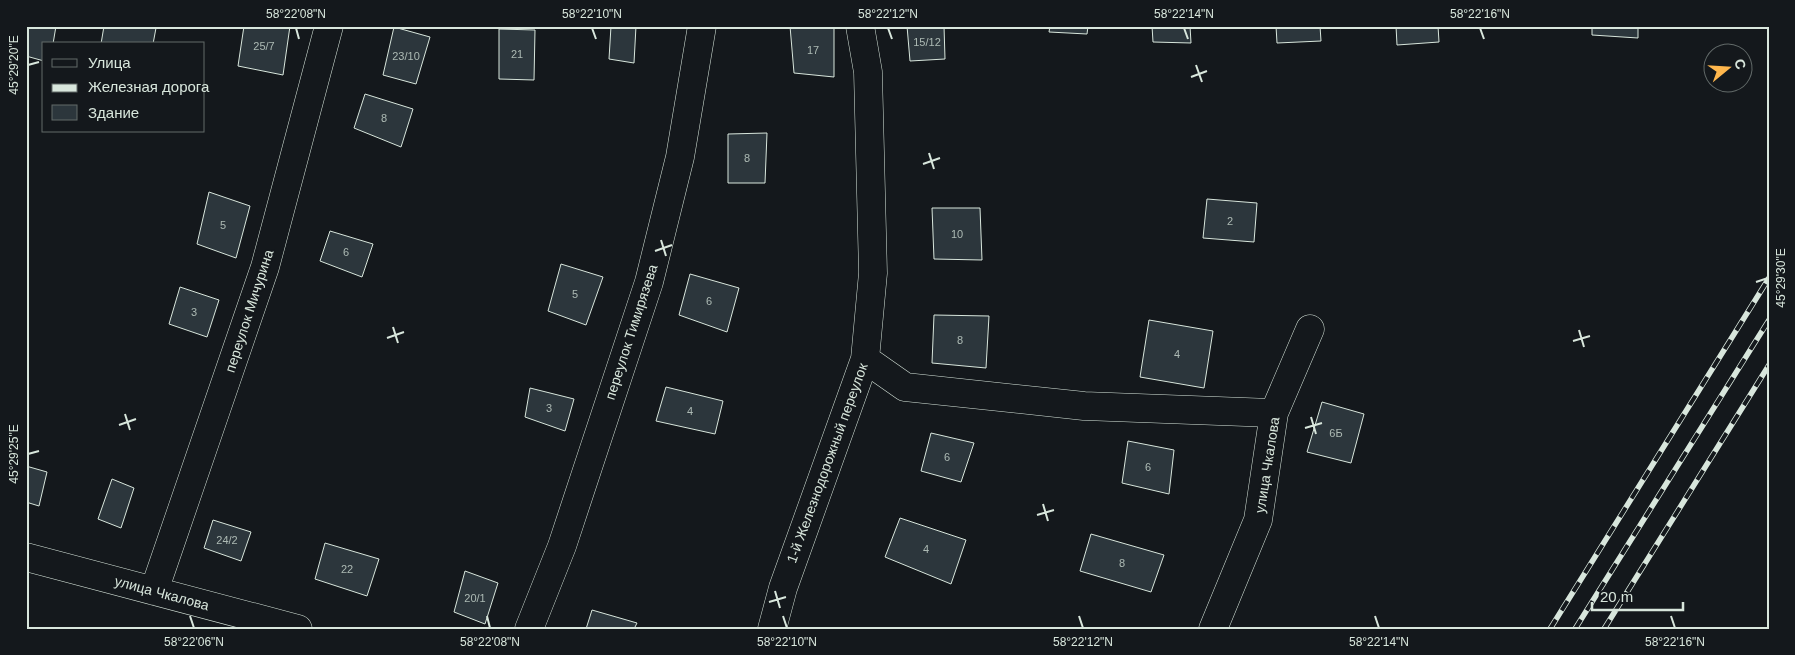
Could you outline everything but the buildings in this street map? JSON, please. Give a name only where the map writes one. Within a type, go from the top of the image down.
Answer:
[{"type":"street","name":"переулок Мичурина","points":[[154,591],[265,267],[330,26]]},
{"type":"street","name":"переулок Тимирязева","points":[[529,629],[562,546],[649,282],[680,157],[702,26]]},
{"type":"street","name":"1-й Железнодорожный переулок","points":[[772,629],[783,588],[865,359],[873,273],[868,72],[860,26]]},
{"type":"street","name":"улица Чкалова","points":[[1213,629],[1258,520],[1274,413],[1310,329]]},
{"type":"street","points":[[865,359],[904,387],[1084,406],[1274,413]]},
{"type":"street","name":"улица Чкалова","points":[[26,558],[298,629]]},
{"type":"railway","points":[[1550,629],[1769,278]]},
{"type":"railway","points":[[1575,629],[1769,320]]},
{"type":"railway","points":[[1604,629],[1769,365]]}]
